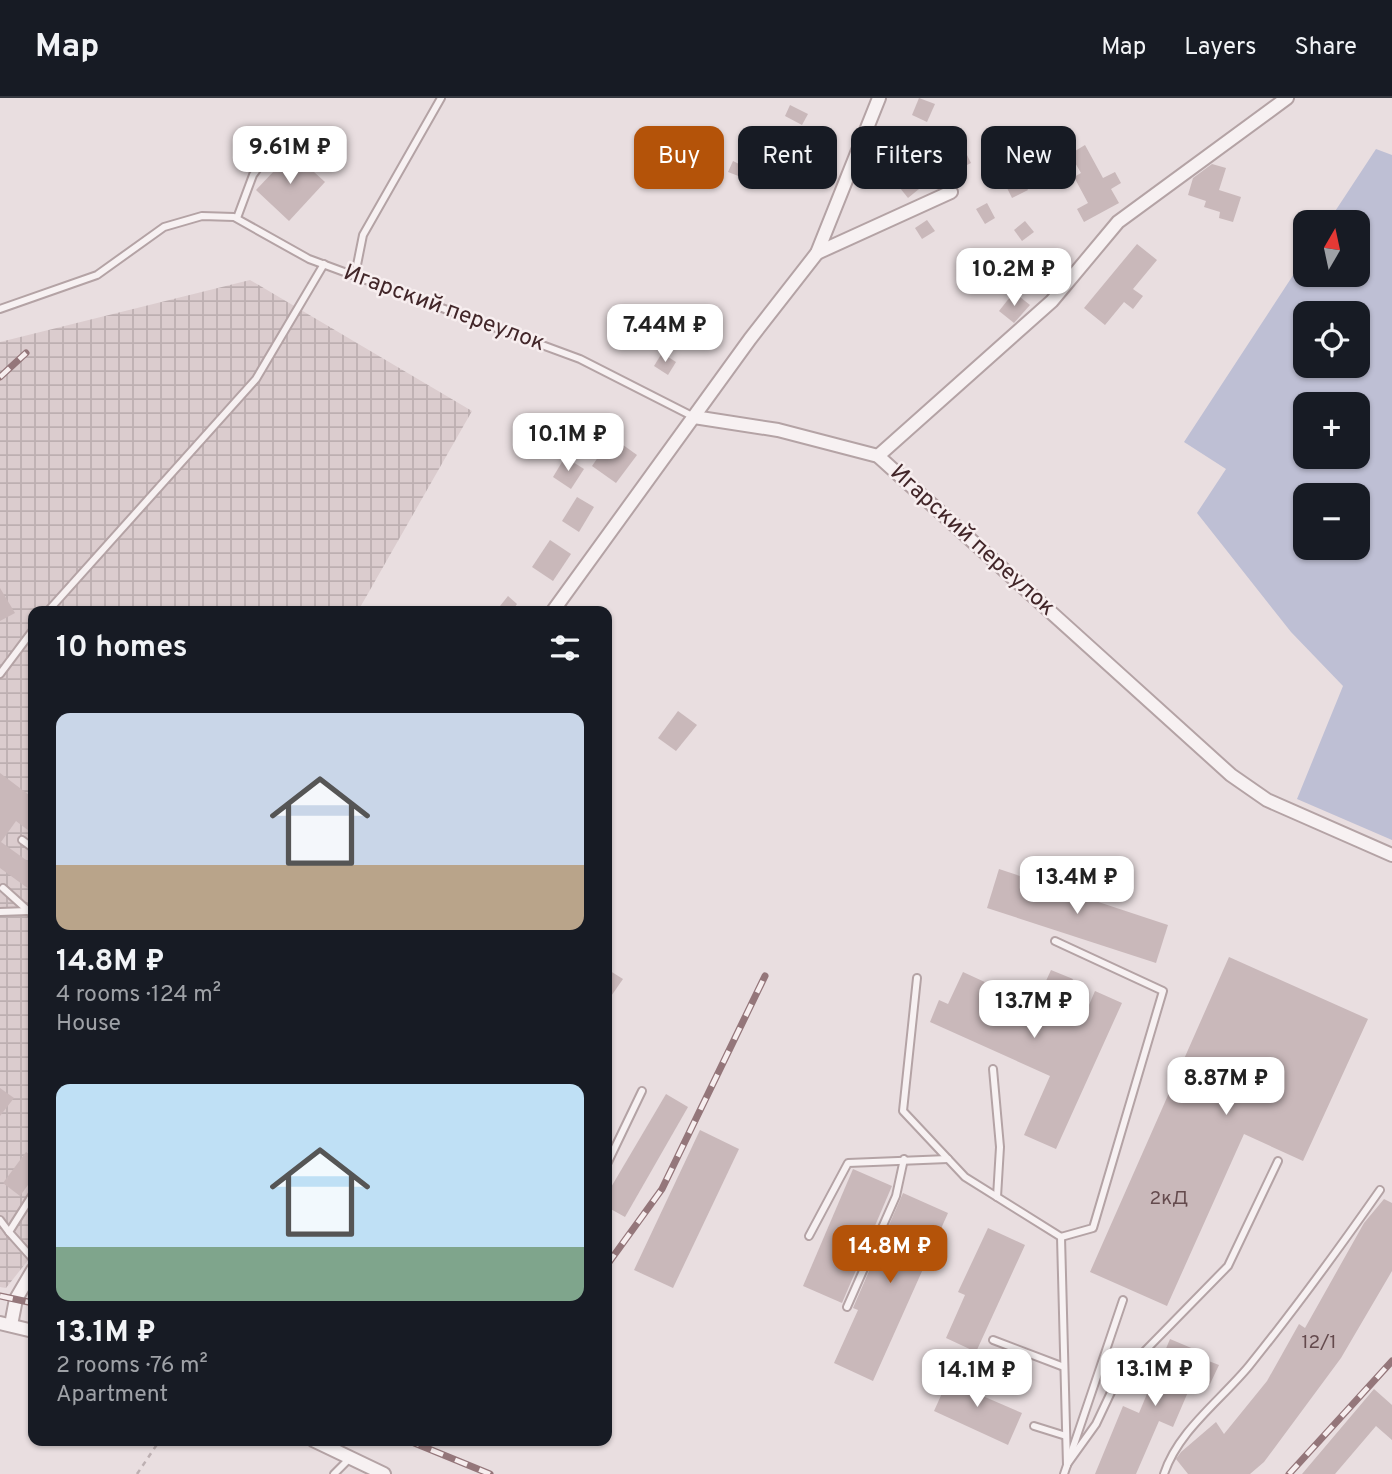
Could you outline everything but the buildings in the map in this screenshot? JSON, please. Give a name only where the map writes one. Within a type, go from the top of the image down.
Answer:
[{"type":"street","points":[[557,606],[817,254],[879,98]]},
{"type":"street","points":[[878,456],[1052,301],[1118,222],[1287,98]]},
{"type":"street","points":[[817,254],[951,192]]},
{"type":"street","name":"Игарский переулок","points":[[694,417],[778,430],[878,456],[1231,775],[1267,800],[1392,855]]},
{"type":"street","points":[[28,1279],[6,1324],[28,1330]]},
{"type":"street","points":[[325,1446],[384,1474]]},
{"type":"lane","points":[[355,275],[363,235],[441,98]]},
{"type":"lane","points":[[237,218],[253,175],[274,146]]},
{"type":"lane","name":"Игарский переулок","points":[[0,309],[97,275],[164,227],[202,216],[237,218],[309,259],[580,359],[694,417]]},
{"type":"lane","points":[[52,606],[256,379],[324,264]]},
{"type":"lane","points":[[0,674],[28,637]]},
{"type":"lane","points":[[22,840],[28,844]]},
{"type":"lane","points":[[3,888],[28,910]]},
{"type":"lane","points":[[0,912],[28,913]]},
{"type":"lane","points":[[917,978],[903,1111],[965,1177],[1061,1237],[1093,1227],[1163,991],[1055,941]]},
{"type":"lane","points":[[993,1069],[1000,1147],[997,1197]]},
{"type":"lane","points":[[612,1151],[642,1091]]},
{"type":"lane","points":[[847,1307],[896,1196],[904,1159]]},
{"type":"lane","points":[[809,1236],[848,1163],[948,1159]]},
{"type":"lane","points":[[1067,1465],[1096,1424],[1113,1388],[1137,1359],[1228,1266],[1278,1161]]},
{"type":"lane","points":[[1164,1474],[1171,1451],[1248,1367],[1330,1261],[1380,1190]]},
{"type":"lane","points":[[9,1232],[28,1202]]},
{"type":"lane","points":[[0,1220],[28,1253]]},
{"type":"lane","points":[[1061,1237],[1067,1465]]},
{"type":"lane","points":[[1064,1474],[1123,1300]]},
{"type":"lane","points":[[993,1339],[1065,1367]]},
{"type":"lane","points":[[1034,1426],[1066,1436]]},
{"type":"lane","points":[[334,1474],[350,1458]]},
{"type":"path","points":[[137,1474],[156,1446]]},
{"type":"shaded area","points":[[1376,149],[1392,155],[1392,840],[1297,799],[1343,686],[1291,632],[1197,513],[1226,469],[1184,442],[1293,275],[1293,287],[1370,287],[1370,210],[1336,210]]},
{"type":"shaded area","points":[[250,280],[472,411],[361,606],[28,606],[28,1260],[6,1288],[0,1287],[0,342]]},
{"type":"railway","points":[[0,377],[26,353]]},
{"type":"railway","points":[[612,1258],[662,1189],[765,976]]},
{"type":"railway","points":[[0,1296],[28,1302]]},
{"type":"railway","points":[[1289,1474],[1392,1361]]},
{"type":"railway","points":[[422,1446],[490,1474]]}]
